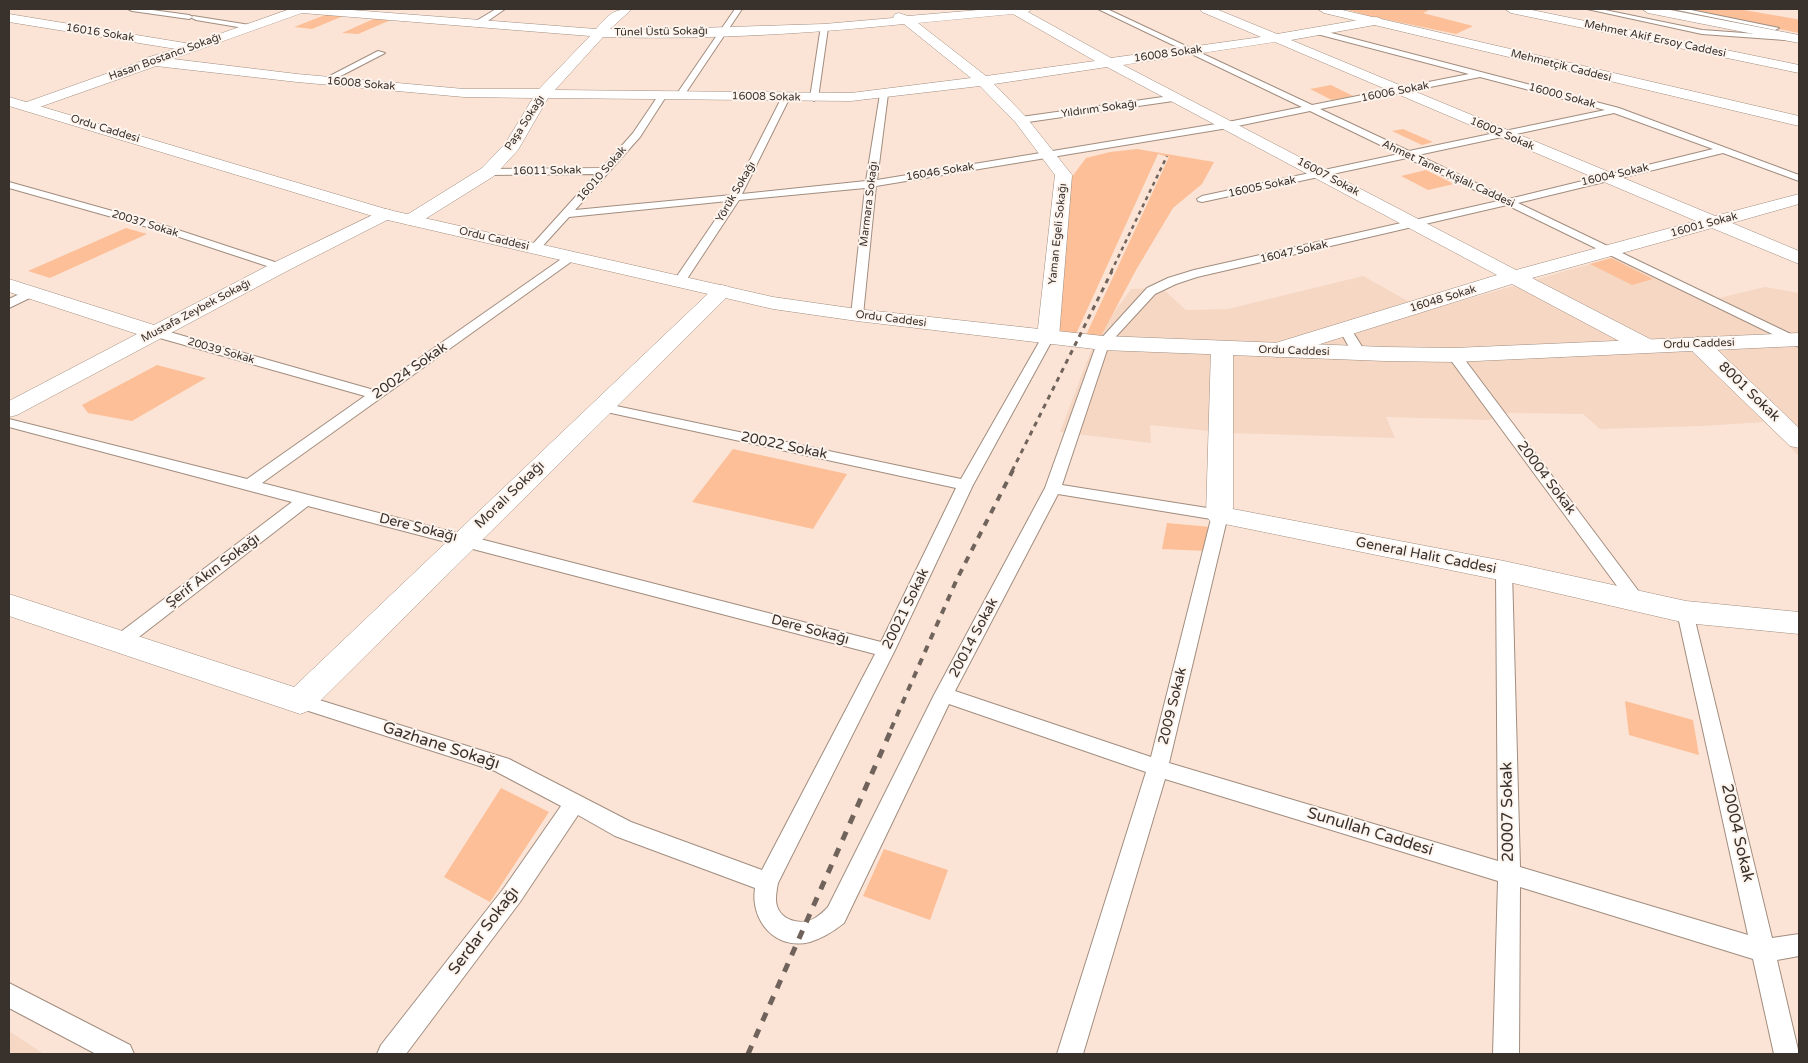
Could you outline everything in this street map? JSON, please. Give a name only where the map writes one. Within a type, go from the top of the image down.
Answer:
[{"type":"street","name":"Tünel Üstü Sokağı","points":[[296,9],[600,33],[824,28],[1018,9]]},
{"type":"street","name":"Hasan Bostancı Sokağı","points":[[16,104],[151,62],[301,9]]},
{"type":"street","name":"Paşa Sokağı","points":[[411,220],[488,172],[512,147],[543,94],[617,14],[626,9]]},
{"type":"street","name":"Yaman Egeli Sokağı","points":[[877,9],[908,21],[983,81],[1021,120],[1064,175],[1048,337]]},
{"type":"street","name":"16007 Sokak","points":[[1018,9],[1109,63],[1516,276],[1644,346]]},
{"type":"street","name":"16002 Sokak","points":[[1206,9],[1799,258]]},
{"type":"street","name":"Mehmetçik Caddesi","points":[[1324,9],[1799,121]]},
{"type":"street","name":"Mehmet Akif Ersoy Caddesi","points":[[1511,9],[1799,69]]},
{"type":"street","points":[[1648,9],[1799,39]]},
{"type":"street","name":"16016 Sokak","points":[[9,18],[191,47]]},
{"type":"street","name":"16008 Sokak","points":[[151,62],[464,93],[814,98],[884,94],[983,81],[1277,39],[1376,21]]},
{"type":"street","points":[[1691,46],[1704,46],[1724,38],[1724,30],[1708,21]]},
{"type":"street","points":[[1760,60],[1749,55],[1748,50],[1753,43],[1773,39],[1799,39]]},
{"type":"street","name":"Ordu Caddesi","points":[[16,104],[385,214],[772,302],[857,315],[1103,343],[1359,353],[1454,355],[1797,341]]},
{"type":"street","name":"16001 Sokak","points":[[1609,250],[1799,199]]},
{"type":"street","name":"Mustafa Zeybek Sokağı","points":[[9,410],[154,332],[385,214]]},
{"type":"street","name":"16048 Sokak","points":[[1277,350],[1516,276],[1609,250]]},
{"type":"street","name":"20039 Sokak","points":[[9,285],[154,332]]},
{"type":"street","name":"Moralı Sokağı","points":[[300,701],[722,291]]},
{"type":"street","name":"8001 Sokak","points":[[1698,344],[1799,441]]},
{"type":"street","name":"2009 Sokak","points":[[1220,515],[1222,349]]},
{"type":"street","name":"General Halit Caddesi","points":[[1220,515],[1504,571],[1686,612],[1799,623]]},
{"type":"street","name":"Gazhane Sokağı","points":[[9,605],[300,701]]},
{"type":"lane","points":[[132,9],[250,27]]},
{"type":"lane","points":[[152,12],[162,9]]},
{"type":"lane","points":[[479,23],[501,9]]},
{"type":"lane","points":[[680,95],[738,9]]},
{"type":"lane","name":"Ahmet Taner Kışlalı Caddesi","points":[[1102,9],[1797,341]]},
{"type":"lane","points":[[1591,9],[1724,38],[1799,39]]},
{"type":"lane","points":[[1676,9],[1799,33]]},
{"type":"lane","points":[[814,98],[824,28]]},
{"type":"lane","name":"16000 Sokak","points":[[1320,32],[1616,110],[1799,178]]},
{"type":"lane","points":[[326,80],[381,53]]},
{"type":"lane","name":"16006 Sokak","points":[[1310,108],[1480,74]]},
{"type":"lane","name":"Marmara Sokağı","points":[[857,315],[871,184],[884,94]]},
{"type":"lane","name":"16010 Sokak","points":[[535,248],[637,135],[663,95]]},
{"type":"lane","name":"Yörük Sokağı","points":[[679,282],[735,198],[786,97]]},
{"type":"lane","name":"Yıldırım Sokağı","points":[[1021,120],[1177,98]]},
{"type":"lane","name":"16046 Sokak","points":[[567,214],[871,184],[1228,125],[1310,108]]},
{"type":"lane","name":"16005 Sokak","points":[[1202,199],[1616,110]]},
{"type":"lane","name":"16004 Sokak","points":[[1507,201],[1723,150]]},
{"type":"lane","name":"16011 Sokak","points":[[488,172],[605,171]]},
{"type":"lane","name":"20037 Sokak","points":[[9,185],[162,228],[280,267]]},
{"type":"lane","name":"16047 Sokak","points":[[1103,343],[1151,291],[1172,280],[1417,224],[1507,201]]},
{"type":"lane","name":"20024 Sokak","points":[[249,485],[571,257]]},
{"type":"lane","points":[[9,304],[32,292]]},
{"type":"lane","points":[[1345,329],[1359,353]]},
{"type":"lane","name":"20039 Sokak","points":[[154,332],[376,395]]},
{"type":"lane","name":"20021 Sokak","points":[[767,882],[886,650],[966,485],[1048,337]]},
{"type":"lane","name":"20014 Sokak","points":[[767,882],[763,894],[764,906],[769,917],[777,926],[789,932],[815,931],[827,925],[836,916],[944,695],[1053,488],[1103,343]]},
{"type":"lane","name":"20004 Sokak","points":[[1454,355],[1637,601]]},
{"type":"lane","name":"20022 Sokak","points":[[602,407],[966,485]]},
{"type":"lane","name":"Dere Sokağı","points":[[9,423],[886,650]]},
{"type":"lane","name":"General Halit Caddesi","points":[[1053,488],[1220,515]]},
{"type":"lane","name":"Şerif Akın Sokağı","points":[[120,642],[306,500]]},
{"type":"lane","name":"2009 Sokak","points":[[1070,1054],[1158,768],[1220,515]]},
{"type":"lane","name":"20007 Sokak","points":[[1504,571],[1509,874],[1506,1054]]},
{"type":"lane","name":"20004 Sokak","points":[[1686,612],[1787,1054]]},
{"type":"lane","name":"Sunullah Caddesi","points":[[944,695],[1158,768],[1764,951],[1799,944]]},
{"type":"lane","name":"Gazhane Sokağı","points":[[300,701],[502,765],[623,829],[767,882]]},
{"type":"lane","name":"Serdar Sokağı","points":[[390,1054],[512,895],[574,804]]},
{"type":"lane","points":[[9,995],[121,1054]]},
{"type":"shaded area","points":[[1344,9],[1431,9],[1423,13],[1473,26],[1456,34]]},
{"type":"shaded area","points":[[1680,9],[1738,9],[1796,19],[1799,20],[1799,33]]},
{"type":"shaded area","points":[[330,13],[348,14],[312,29],[294,27]]},
{"type":"shaded area","points":[[378,17],[393,19],[358,34],[342,33]]},
{"type":"shaded area","points":[[1331,85],[1353,96],[1332,100],[1310,89]]},
{"type":"shaded area","points":[[1403,129],[1433,142],[1422,145],[1392,131]]},
{"type":"shaded area","points":[[1137,149],[1214,162],[1202,184],[1173,208],[1136,270],[1101,336],[1086,335],[1169,157],[1158,154],[1076,334],[1056,332],[1068,182],[1086,158],[1110,152]]},
{"type":"shaded area","points":[[1426,170],[1454,184],[1428,190],[1401,176]]},
{"type":"shaded area","points":[[126,228],[147,234],[50,278],[28,271]]},
{"type":"shaded area","points":[[1622,255],[1719,298],[1765,287],[1799,293],[1799,456],[1764,422],[1600,429],[1583,414],[1508,413],[1489,420],[1386,417],[1395,438],[1229,433],[1150,425],[1151,443],[1060,432],[1097,335],[1131,289],[1162,288],[1186,310],[1228,309],[1363,276],[1426,311]]},
{"type":"shaded area","points":[[1611,258],[1653,279],[1632,285],[1590,264]]},
{"type":"shaded area","points":[[157,365],[206,378],[132,421],[88,413],[82,405]]},
{"type":"shaded area","points":[[733,449],[847,474],[813,529],[692,502]]},
{"type":"shaded area","points":[[1167,523],[1211,527],[1207,551],[1162,549]]},
{"type":"shaded area","points":[[1625,701],[1693,720],[1699,755],[1629,735]]},
{"type":"shaded area","points":[[501,788],[549,812],[490,902],[444,877]]},
{"type":"shaded area","points":[[884,849],[948,870],[930,920],[863,896]]},
{"type":"shaded area","points":[[9,1031],[44,1054],[9,1054]]},
{"type":"railway","points":[[1111,272],[1167,156]]},
{"type":"railway","points":[[1012,471],[1112,271]]},
{"type":"railway","points":[[891,729],[957,579],[1013,470]]},
{"type":"railway","points":[[748,1054],[892,728]]}]
